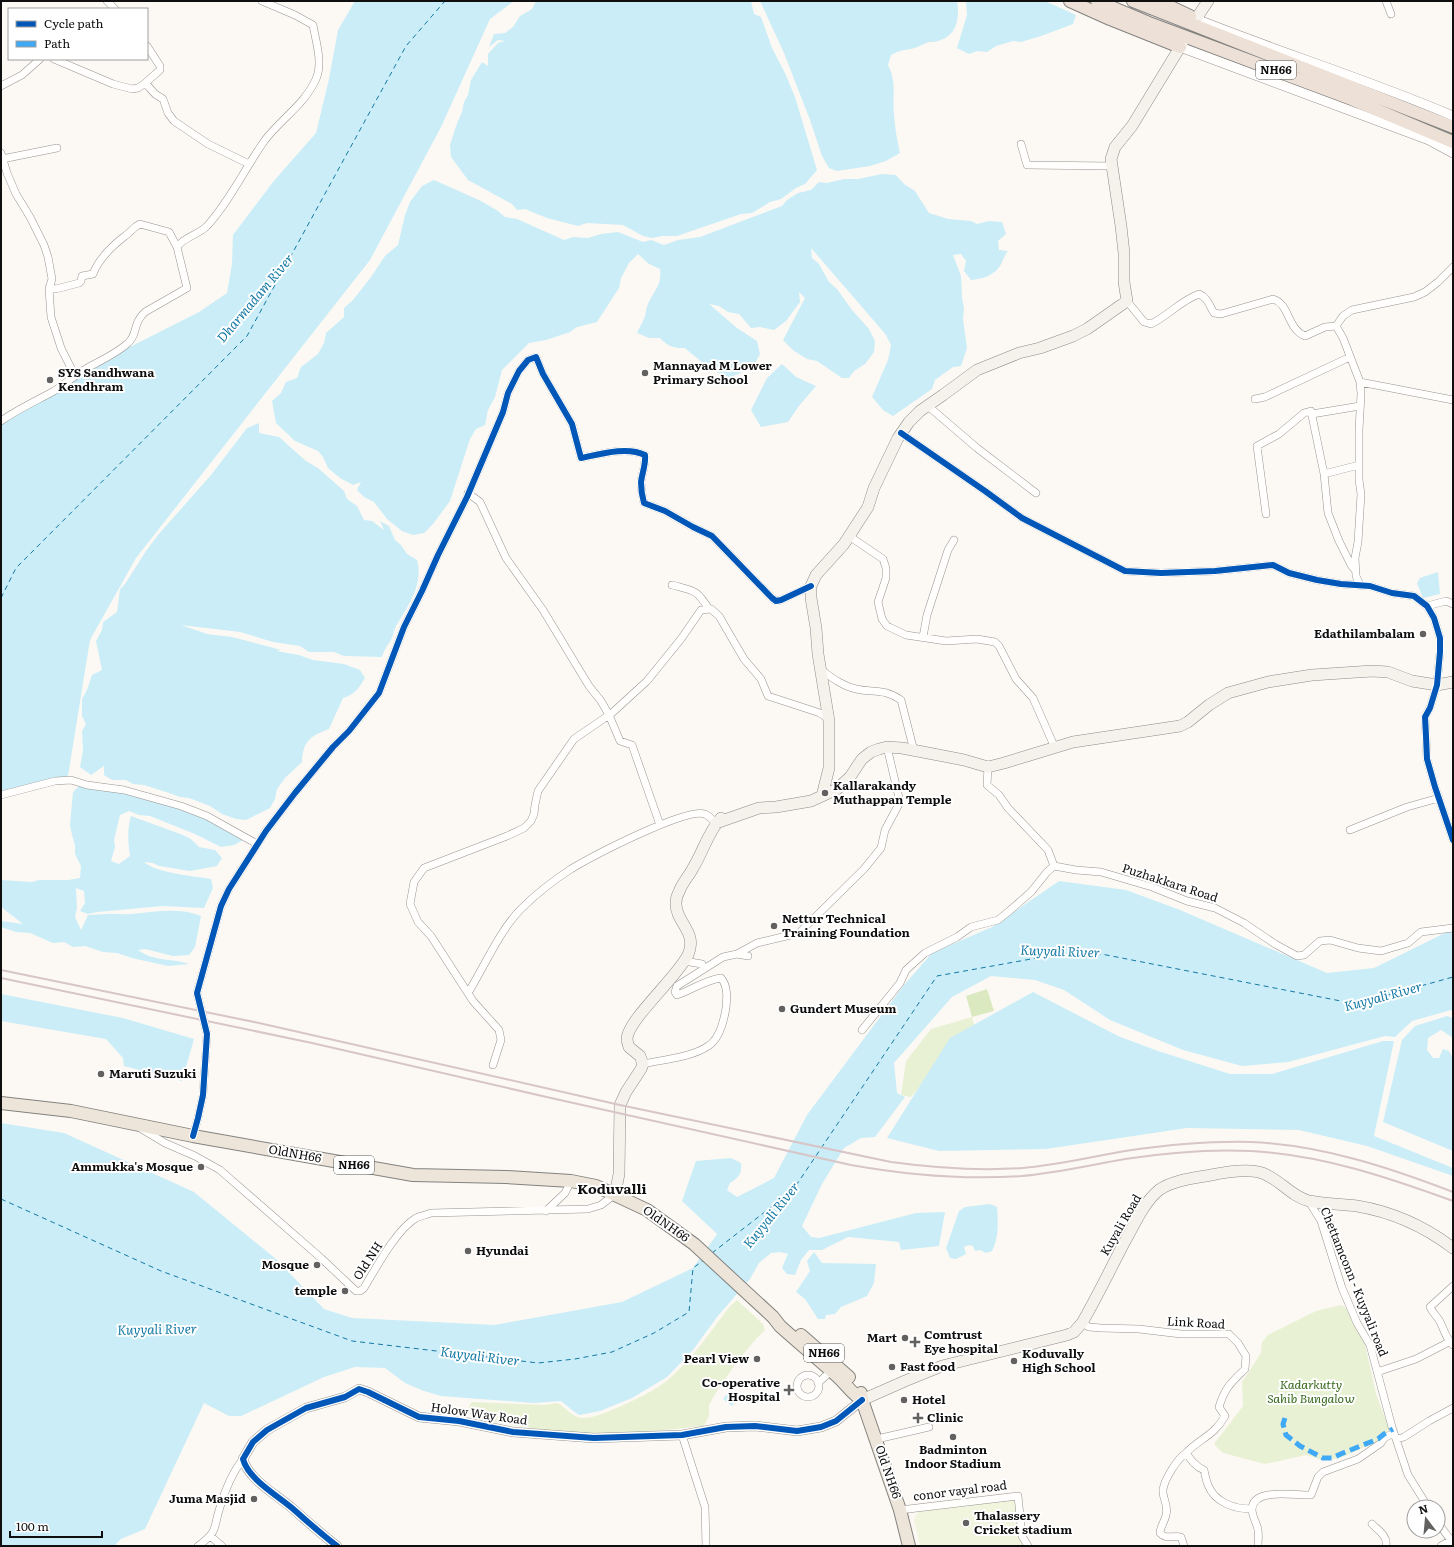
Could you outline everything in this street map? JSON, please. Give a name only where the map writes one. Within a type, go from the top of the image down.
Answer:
[{"type":"highway","points":[[1070,1],[1110,19],[1181,46]]},
{"type":"highway","name":"NH66","points":[[1097,1],[1148,23],[1352,99],[1453,142]]},
{"type":"highway","name":"NH66","points":[[1133,1],[1453,127]]},
{"type":"highway","points":[[1158,1],[1196,19]]},
{"type":"main road","points":[[1196,19],[1208,1]]},
{"type":"main road","points":[[822,796],[829,768],[829,719],[820,669],[811,598],[812,586],[816,575],[844,544],[868,507],[874,488],[901,433],[920,411],[977,370],[1019,353],[1040,348],[1087,330],[1127,301],[1124,282],[1124,253],[1121,226],[1111,159],[1115,147],[1136,119],[1181,46]]},
{"type":"main road","points":[[615,1194],[619,1174],[620,1106],[626,1092],[643,1064],[640,1056],[629,1047],[627,1037],[644,1010],[684,960],[690,948],[688,930],[677,913],[676,903],[678,892],[694,868],[716,823],[759,808],[776,807],[811,801],[837,789],[850,777],[866,755],[887,747],[970,762],[988,767],[1073,742],[1180,726],[1193,719],[1209,705],[1228,693],[1268,682],[1312,675],[1372,671],[1388,672],[1412,681],[1437,685],[1453,682]]},
{"type":"main road","name":"OldNH66","points":[[1,1102],[71,1111],[193,1136],[413,1175],[506,1177],[571,1181],[596,1186],[647,1210],[694,1244]]},
{"type":"main road","name":"Kuyali Road","points":[[862,1400],[942,1366],[1026,1347],[1074,1332],[1082,1324],[1144,1208],[1160,1190],[1171,1184],[1228,1173],[1262,1173],[1275,1180],[1292,1193],[1308,1200],[1359,1206],[1394,1215],[1420,1226],[1453,1248]]},
{"type":"main road","name":"Old NH66","points":[[694,1244],[760,1304],[780,1326],[831,1371],[849,1388],[854,1395],[862,1400]]},
{"type":"main road","name":"Old NH66","points":[[773,1317],[783,1320],[839,1367],[860,1389],[862,1400],[877,1439],[900,1510],[909,1546]]},
{"type":"street","points":[[177,247],[181,241],[200,233],[206,226],[222,206],[266,139],[295,110],[316,79],[319,63],[318,47],[313,25],[295,15],[262,1]]},
{"type":"street","points":[[1386,1],[1391,14]]},
{"type":"street","points":[[1196,19],[1248,40],[1314,62],[1453,116]]},
{"type":"street","points":[[1181,46],[1429,140],[1453,152]]},
{"type":"street","points":[[56,60],[113,84],[132,90],[144,84],[160,70],[160,66],[148,48]]},
{"type":"street","points":[[1,86],[22,75],[39,60]]},
{"type":"street","points":[[144,84],[163,99],[168,113],[174,121],[208,144],[250,164]]},
{"type":"street","points":[[1021,144],[1027,165],[1112,166]]},
{"type":"street","points":[[57,148],[2,156],[16,194],[30,217],[44,245],[51,270],[52,279],[49,288],[49,298],[53,324],[61,348],[75,376]]},
{"type":"street","points":[[1,421],[20,408],[54,390],[128,344],[134,336],[136,323],[139,317],[185,290],[186,284],[177,247],[169,232],[140,224],[134,227],[111,247],[110,251],[102,257],[93,274],[82,276],[79,283],[49,288]]},
{"type":"street","points":[[1127,301],[1144,322],[1151,324],[1182,302],[1199,294],[1205,296],[1214,313],[1221,314],[1273,299],[1281,304],[1294,328],[1299,334],[1304,336],[1325,327],[1336,326],[1343,316],[1352,310],[1414,297],[1425,292],[1453,267]]},
{"type":"street","points":[[1336,326],[1360,382],[1359,480],[1361,494],[1358,542],[1355,558],[1356,576],[1360,585]]},
{"type":"street","points":[[193,1136],[203,1095],[207,1034],[197,993],[221,906],[229,889],[266,831],[295,792],[333,747],[349,731],[379,693],[404,626],[468,493],[503,412],[508,393],[516,376],[528,360],[536,357],[543,374],[572,424],[581,458],[612,452],[640,453],[645,456],[646,460],[641,482],[641,493],[644,503],[665,511],[712,536],[772,598],[776,600],[781,600],[812,586]]},
{"type":"street","points":[[1255,399],[1265,397],[1350,357]]},
{"type":"street","points":[[1360,382],[1453,400]]},
{"type":"street","points":[[928,406],[978,448],[1036,493]]},
{"type":"street","points":[[1312,414],[1360,406]]},
{"type":"street","points":[[1266,514],[1258,446],[1278,434],[1308,411],[1311,411],[1324,474],[1328,513],[1339,541],[1351,565],[1356,570]]},
{"type":"street","points":[[901,433],[986,491],[1022,518],[1125,571],[1215,572],[1273,565],[1289,574],[1341,584],[1370,586],[1392,593],[1414,596],[1427,606],[1434,618],[1440,638],[1437,685],[1430,708],[1425,717],[1427,759],[1439,798],[1450,821],[1453,840]]},
{"type":"street","points":[[1324,474],[1359,465]]},
{"type":"street","points":[[468,493],[480,502],[506,558],[543,610],[589,686],[609,715],[620,741],[632,745],[660,825]]},
{"type":"street","points":[[849,536],[875,552],[883,559],[886,568],[886,578],[878,602],[882,619],[887,626],[906,635],[946,641],[977,640],[995,642],[999,646],[1016,679],[1033,698],[1055,748]]},
{"type":"street","points":[[923,637],[927,615],[948,550],[954,540]]},
{"type":"street","points":[[672,585],[690,589],[698,593],[709,609],[719,616],[744,659],[761,679],[768,696],[820,713],[829,719]]},
{"type":"street","points":[[1427,606],[1446,601],[1453,604]]},
{"type":"street","points":[[493,1065],[501,1040],[499,1030],[473,1001],[431,936],[418,922],[410,904],[414,882],[424,868],[524,828],[531,821],[534,814],[538,791],[564,751],[574,739],[609,715],[646,682],[681,639],[701,610],[709,609]]},
{"type":"street","points":[[820,669],[845,686],[892,694],[901,700],[914,751]]},
{"type":"street","points":[[643,1064],[687,1055],[709,1046],[716,1038],[724,1019],[726,1002],[724,982],[721,978],[714,979],[692,990],[677,995],[675,992],[677,986],[723,957],[737,954],[757,943],[799,933],[864,869],[880,848],[885,830],[900,802],[887,747]]},
{"type":"street","points":[[862,1030],[900,983],[906,970],[925,953],[958,937],[971,927],[998,920],[1030,892],[1054,866],[1048,850],[1008,808],[999,795],[987,785],[988,767]]},
{"type":"street","points":[[1,795],[55,781],[71,780],[86,785],[124,790],[181,806],[207,816],[258,844]]},
{"type":"street","points":[[1350,830],[1407,807],[1439,798]]},
{"type":"street","points":[[468,993],[511,920],[522,908],[570,870],[597,854],[660,825],[694,814],[704,813],[712,818],[716,823]]},
{"type":"street","name":"Puzhakkara Road","points":[[1054,866],[1101,872],[1152,887],[1187,901],[1215,908],[1244,923],[1275,944],[1297,956],[1304,955],[1320,942],[1330,940],[1358,948],[1381,951],[1408,943],[1421,932],[1453,928]]},
{"type":"street","points":[[737,954],[748,956]]},
{"type":"street","points":[[684,960],[702,964]]},
{"type":"street","name":"Old NH","points":[[134,1124],[165,1144],[195,1156],[220,1170],[321,1258],[356,1291],[360,1292],[398,1236],[407,1225],[417,1218],[431,1213],[588,1209],[601,1205],[615,1194]]},
{"type":"street","points":[[546,1210],[565,1193],[571,1181]]},
{"type":"street","name":"Chettamconn - Kuyyali road","points":[[1308,1200],[1321,1220],[1342,1288],[1357,1323],[1370,1345],[1395,1436],[1408,1475],[1423,1499]]},
{"type":"street","points":[[1377,1372],[1416,1359],[1451,1343],[1438,1318],[1430,1307],[1453,1286]]},
{"type":"street","name":"Link Road","points":[[1082,1324],[1089,1327],[1139,1329],[1181,1334],[1228,1334],[1238,1343],[1246,1356],[1245,1369],[1224,1392],[1219,1407],[1225,1416],[1211,1434],[1186,1453]]},
{"type":"street","points":[[818,1383],[831,1371]]},
{"type":"street","name":"Holow Way Road","points":[[243,1459],[253,1442],[267,1430],[306,1408],[345,1397],[359,1389],[419,1417],[459,1421],[513,1432],[594,1438],[682,1435],[726,1428],[755,1426],[797,1431],[821,1427],[836,1421],[862,1400]]},
{"type":"street","points":[[1258,1546],[1258,1530],[1252,1509],[1256,1499],[1263,1496],[1281,1494],[1310,1495],[1318,1477],[1322,1472],[1358,1459],[1381,1443],[1384,1438],[1395,1436],[1404,1437],[1453,1408]]},
{"type":"street","points":[[877,1439],[929,1427]]},
{"type":"street","points":[[682,1435],[705,1507],[706,1546]]},
{"type":"street","points":[[1184,1545],[1183,1539],[1179,1536],[1166,1537],[1160,1533],[1166,1515],[1167,1506],[1163,1491],[1165,1482],[1180,1457],[1186,1453],[1199,1468],[1204,1470],[1208,1486],[1217,1498],[1229,1505],[1252,1509]]},
{"type":"street","points":[[198,1546],[210,1536],[216,1527],[219,1508],[227,1486],[235,1469],[243,1459]]},
{"type":"street","points":[[243,1459],[244,1464],[252,1474],[271,1492],[337,1546]]},
{"type":"street","name":"conor vayal road","points":[[900,1510],[1018,1496],[1022,1536],[1028,1546]]},
{"type":"street","points":[[1372,1524],[1386,1540],[1386,1546]]},
{"type":"street","points":[[1440,1546],[1452,1542],[1446,1534]]},
{"type":"street","points":[[210,1536],[222,1546]]},
{"type":"green space","points":[[987,989],[994,1011],[972,1017],[966,996]]},
{"type":"green space","points":[[972,1017],[974,1025],[911,1097],[901,1095],[906,1061],[931,1029]]},
{"type":"green space","points":[[737,1300],[763,1324],[765,1330],[736,1363],[717,1391],[709,1405],[709,1416],[704,1426],[621,1434],[579,1433],[475,1419],[468,1412],[469,1406],[472,1402],[544,1405],[558,1403],[571,1414],[581,1418],[595,1416],[611,1411],[658,1387],[669,1379],[694,1353],[730,1306]]},
{"type":"green space","name":"Kadarkutty Sahib Bungalow","points":[[1341,1305],[1346,1308],[1365,1344],[1376,1394],[1389,1428],[1386,1434],[1380,1440],[1345,1456],[1330,1460],[1319,1459],[1306,1455],[1265,1464],[1223,1453],[1214,1444],[1243,1406],[1242,1382],[1261,1353],[1262,1342],[1268,1335],[1316,1311]]},
{"type":"green space","name":"Thalassery Cricket stadium","points":[[1015,1499],[1019,1539],[1024,1546],[920,1546],[914,1520],[918,1511]]},
{"type":"water","name":"Dharmadam River","points":[[355,1],[514,1],[490,19],[441,127],[370,260],[136,558],[90,640],[68,776],[1,793],[1,425],[120,352],[199,312],[227,293],[232,264],[233,235],[273,182],[316,133],[329,79],[338,30]]},
{"type":"water","points":[[536,1],[751,1],[754,14],[761,17],[772,48],[795,97],[817,170],[805,184],[796,188],[781,199],[770,202],[752,213],[741,214],[677,236],[651,238],[643,236],[623,225],[587,223],[578,226],[547,218],[525,209],[517,210],[512,204],[468,180],[451,157],[450,145],[464,102],[468,95],[471,80],[482,62],[488,66],[488,54],[498,43],[505,41],[498,40],[489,47],[494,34],[505,33],[513,27],[520,16],[532,9]]},
{"type":"water","points":[[760,1],[957,1],[958,14],[956,26],[949,35],[944,39],[929,42],[916,48],[891,55],[888,65],[891,71],[893,84],[894,120],[900,153],[886,161],[870,166],[837,171],[829,168],[822,156],[810,120],[784,53]]},
{"type":"water","points":[[966,1],[1045,1],[1076,15],[1073,24],[1041,36],[1021,42],[1013,41],[996,46],[987,52],[977,51],[969,54],[957,48],[967,15]]},
{"type":"water","points":[[882,174],[896,175],[904,184],[915,191],[929,213],[948,219],[971,221],[977,224],[989,221],[1002,222],[1006,234],[998,241],[999,250],[1008,251],[1000,266],[991,275],[971,280],[964,271],[966,261],[961,254],[953,255],[961,276],[964,309],[963,319],[967,348],[961,366],[953,367],[935,380],[932,389],[893,416],[883,410],[872,397],[888,360],[891,345],[886,335],[811,248],[812,258],[819,264],[829,282],[837,289],[852,310],[869,329],[875,341],[874,352],[865,364],[854,371],[849,378],[842,378],[817,361],[807,359],[794,351],[783,340],[805,298],[799,292],[800,302],[786,321],[774,330],[760,327],[751,328],[739,314],[728,312],[719,306],[709,304],[737,328],[757,341],[760,354],[753,367],[729,378],[711,369],[685,348],[671,346],[660,338],[649,338],[637,333],[644,318],[647,306],[660,280],[660,269],[649,264],[638,254],[629,263],[621,278],[619,288],[597,322],[577,327],[570,332],[546,340],[529,343],[502,370],[495,397],[488,410],[485,425],[476,429],[470,439],[450,501],[433,524],[424,533],[413,535],[402,531],[387,519],[374,502],[364,497],[357,490],[361,482],[353,485],[340,478],[328,468],[323,457],[318,451],[295,441],[276,423],[272,401],[281,393],[286,382],[297,378],[301,367],[318,354],[324,343],[326,333],[344,317],[344,308],[353,300],[385,256],[398,245],[405,215],[410,202],[422,186],[434,180],[481,201],[505,217],[517,219],[564,240],[573,237],[588,238],[601,234],[618,232],[643,242],[651,240],[664,245],[678,240],[700,237],[782,206],[787,200],[798,193],[811,190],[819,182],[827,183],[844,179],[858,179]]},
{"type":"water","points":[[782,364],[796,377],[816,386],[788,422],[761,427],[751,410],[767,378]]},
{"type":"water","points":[[259,423],[259,433],[279,437],[306,461],[318,468],[344,491],[347,499],[357,506],[364,520],[372,521],[384,530],[380,521],[389,526],[395,540],[401,545],[407,554],[417,560],[419,569],[417,586],[414,594],[396,626],[391,640],[382,657],[344,656],[334,652],[309,652],[300,646],[273,642],[240,632],[181,625],[207,634],[232,637],[281,650],[276,651],[299,655],[313,660],[344,664],[360,670],[365,678],[356,691],[343,698],[329,729],[317,734],[306,744],[302,762],[285,778],[277,789],[275,799],[270,808],[246,820],[236,819],[222,814],[210,806],[189,798],[180,797],[144,785],[133,784],[126,780],[112,780],[104,775],[104,766],[91,775],[80,767],[83,751],[82,731],[86,724],[82,716],[82,699],[92,675],[102,670],[96,641],[102,630],[103,622],[117,612],[120,589],[125,584],[158,535],[211,475],[247,428]]},
{"type":"water","points":[[1438,572],[1440,594],[1423,598],[1417,583],[1420,578]]},
{"type":"water","points":[[80,785],[115,788],[183,807],[245,839],[234,845],[221,847],[195,834],[150,816],[139,815],[129,811],[120,815],[114,840],[115,847],[111,861],[119,864],[130,856],[128,836],[131,816],[183,835],[191,839],[199,847],[215,850],[222,858],[217,866],[190,871],[144,862],[157,869],[211,879],[213,888],[204,908],[163,906],[88,914],[80,911],[85,903],[84,891],[76,888],[77,908],[75,917],[81,930],[88,915],[175,911],[193,913],[201,916],[195,947],[189,955],[173,956],[145,949],[138,950],[144,954],[157,958],[189,964],[168,966],[117,953],[103,952],[85,946],[73,947],[64,942],[53,943],[30,933],[16,932],[1,927],[1,921],[23,924],[1,907],[1,880],[32,882],[39,880],[68,880],[80,878],[81,866],[75,854],[75,845],[70,825],[73,792]]},
{"type":"water","name":"Kuyyali River","points":[[1059,881],[1126,890],[1180,910],[1327,973],[1374,968],[1453,929],[1453,1011],[1451,1010],[1412,1021],[1395,1037],[1385,1036],[1288,1062],[1242,1066],[1183,1050],[1110,1020],[1064,990],[1035,980],[991,976],[952,997],[894,1063],[897,1093],[905,1097],[875,1137],[861,1138],[844,1148],[822,1184],[802,1226],[811,1237],[819,1238],[916,1213],[945,1212],[939,1246],[901,1250],[899,1242],[848,1237],[822,1250],[809,1250],[801,1260],[795,1275],[787,1274],[782,1268],[788,1254],[780,1252],[771,1253],[759,1263],[750,1279],[717,1317],[693,1350],[667,1377],[632,1398],[600,1411],[579,1415],[561,1401],[533,1403],[441,1396],[405,1383],[385,1368],[355,1367],[324,1377],[241,1416],[229,1416],[204,1403],[145,1529],[121,1539],[114,1546],[1,1546],[1,1123],[64,1133],[194,1192],[276,1259],[324,1309],[352,1318],[494,1325],[622,1302],[693,1268],[717,1234],[682,1201],[696,1161],[731,1158],[741,1163],[739,1175],[730,1183],[727,1190],[737,1197],[774,1178],[807,1115],[904,985],[932,953],[992,927]]},
{"type":"water","points":[[1033,992],[1118,1036],[1158,1051],[1230,1074],[1272,1074],[1383,1041],[1394,1041],[1374,1136],[1453,1168],[1453,1176],[1367,1146],[1299,1130],[1187,1128],[1046,1149],[939,1151],[887,1138],[950,1038]]},
{"type":"water","points":[[1,994],[123,1018],[194,1039],[182,1081],[124,1066],[123,1058],[106,1039],[1,1021]]},
{"type":"water","points":[[1447,1016],[1453,1018],[1453,1038],[1441,1030],[1428,1038],[1427,1050],[1433,1058],[1439,1058],[1443,1049],[1449,1051],[1453,1058],[1453,1151],[1383,1122],[1402,1040],[1415,1026]]},
{"type":"water","points":[[990,1204],[997,1207],[998,1219],[998,1230],[992,1251],[986,1253],[980,1250],[975,1251],[973,1246],[969,1245],[964,1247],[966,1254],[956,1259],[950,1258],[946,1248],[959,1211],[965,1207]]},
{"type":"water","points":[[814,1252],[822,1263],[876,1264],[874,1283],[867,1296],[841,1307],[835,1314],[826,1315],[825,1319],[818,1319],[805,1299],[796,1292],[810,1271],[807,1261]]},
{"type":"water","points":[[728,1393],[736,1399],[732,1406],[723,1399]]},
{"type":"ferry route","points":[[1,598],[16,568],[247,336],[406,46],[445,1]]},
{"type":"ferry route","points":[[712,1253],[793,1190],[937,976],[1081,950],[1356,1004],[1453,977]]},
{"type":"ferry route","points":[[1,1199],[161,1271],[352,1341],[538,1363],[575,1359],[612,1352],[654,1333],[689,1312],[693,1268],[704,1260]]},
{"type":"railway","points":[[1,970],[259,1023],[620,1105],[891,1162],[957,1168],[1023,1168],[1156,1147],[1203,1143],[1251,1142],[1303,1148],[1354,1159],[1404,1174],[1453,1192]]},
{"type":"railway","points":[[1,978],[312,1043],[872,1169],[957,1177],[1022,1176],[1156,1155],[1204,1151],[1251,1151],[1303,1157],[1354,1168],[1453,1201]]},
{"type":"marked path","points":[[1285,1418],[1283,1424],[1286,1435],[1300,1446],[1323,1458],[1332,1458],[1378,1439],[1393,1429]]},
{"type":"cycle path","points":[[193,1136],[203,1095],[207,1034],[197,993],[221,906],[229,889],[266,831],[295,793],[333,747],[349,731],[379,693],[404,627],[467,497],[503,412],[508,393],[519,371],[528,360],[536,357],[543,374],[572,424],[581,458],[622,451],[638,452],[645,455],[641,482],[644,503],[665,511],[712,536],[776,601],[811,586]]},
{"type":"cycle path","points":[[901,433],[1022,518],[1125,571],[1161,573],[1215,571],[1273,565],[1289,573],[1317,580],[1341,584],[1370,586],[1392,593],[1414,596],[1427,606],[1434,618],[1440,638],[1437,685],[1430,708],[1425,717],[1427,759],[1453,840]]},
{"type":"cycle path","points":[[337,1546],[257,1480],[246,1466],[243,1459],[253,1442],[267,1430],[306,1408],[345,1397],[359,1389],[419,1417],[459,1421],[513,1432],[594,1438],[682,1435],[726,1427],[755,1426],[797,1431],[821,1427],[836,1421],[862,1400]]},
{"type":"place","name":"Mannayad M Lower Primary School","points":[[645,373]]},
{"type":"place","name":"SYS Sandhwana Kendhram","points":[[50,380]]},
{"type":"place","name":"Edathilambalam","points":[[1423,634]]},
{"type":"place","name":"Kallarakandy Muthappan Temple","points":[[825,793]]},
{"type":"place","name":"Nettur Technical Training Foundation","points":[[774,926]]},
{"type":"place","name":"Gundert Museum","points":[[782,1009]]},
{"type":"place","name":"Maruti Suzuki","points":[[101,1074]]},
{"type":"place","name":"Ammukka's Mosque","points":[[201,1167]]},
{"type":"place","name":"Hyundai","points":[[468,1251]]},
{"type":"place","name":"Mosque","points":[[317,1265]]},
{"type":"place","name":"temple","points":[[345,1291]]},
{"type":"place","name":"Mart","points":[[905,1338]]},
{"type":"place","name":"Comtrust Eye hospital","points":[[915,1342]]},
{"type":"place","name":"Pearl View","points":[[757,1359]]},
{"type":"place","name":"Koduvally High School","points":[[1014,1361]]},
{"type":"place","name":"Fast food","points":[[892,1367]]},
{"type":"place","name":"Co-operative Hospital","points":[[789,1390]]},
{"type":"place","name":"Hotel","points":[[904,1400]]},
{"type":"place","name":"Clinic","points":[[918,1418]]},
{"type":"place","name":"Badminton Indoor Stadium","points":[[953,1437]]},
{"type":"place","name":"Juma Masjid","points":[[254,1499]]},
{"type":"place","name":"Thalassery Cricket stadium","points":[[966,1523]]},
{"type":"district","name":"Koduvalli","points":[[612,1189]]}]
